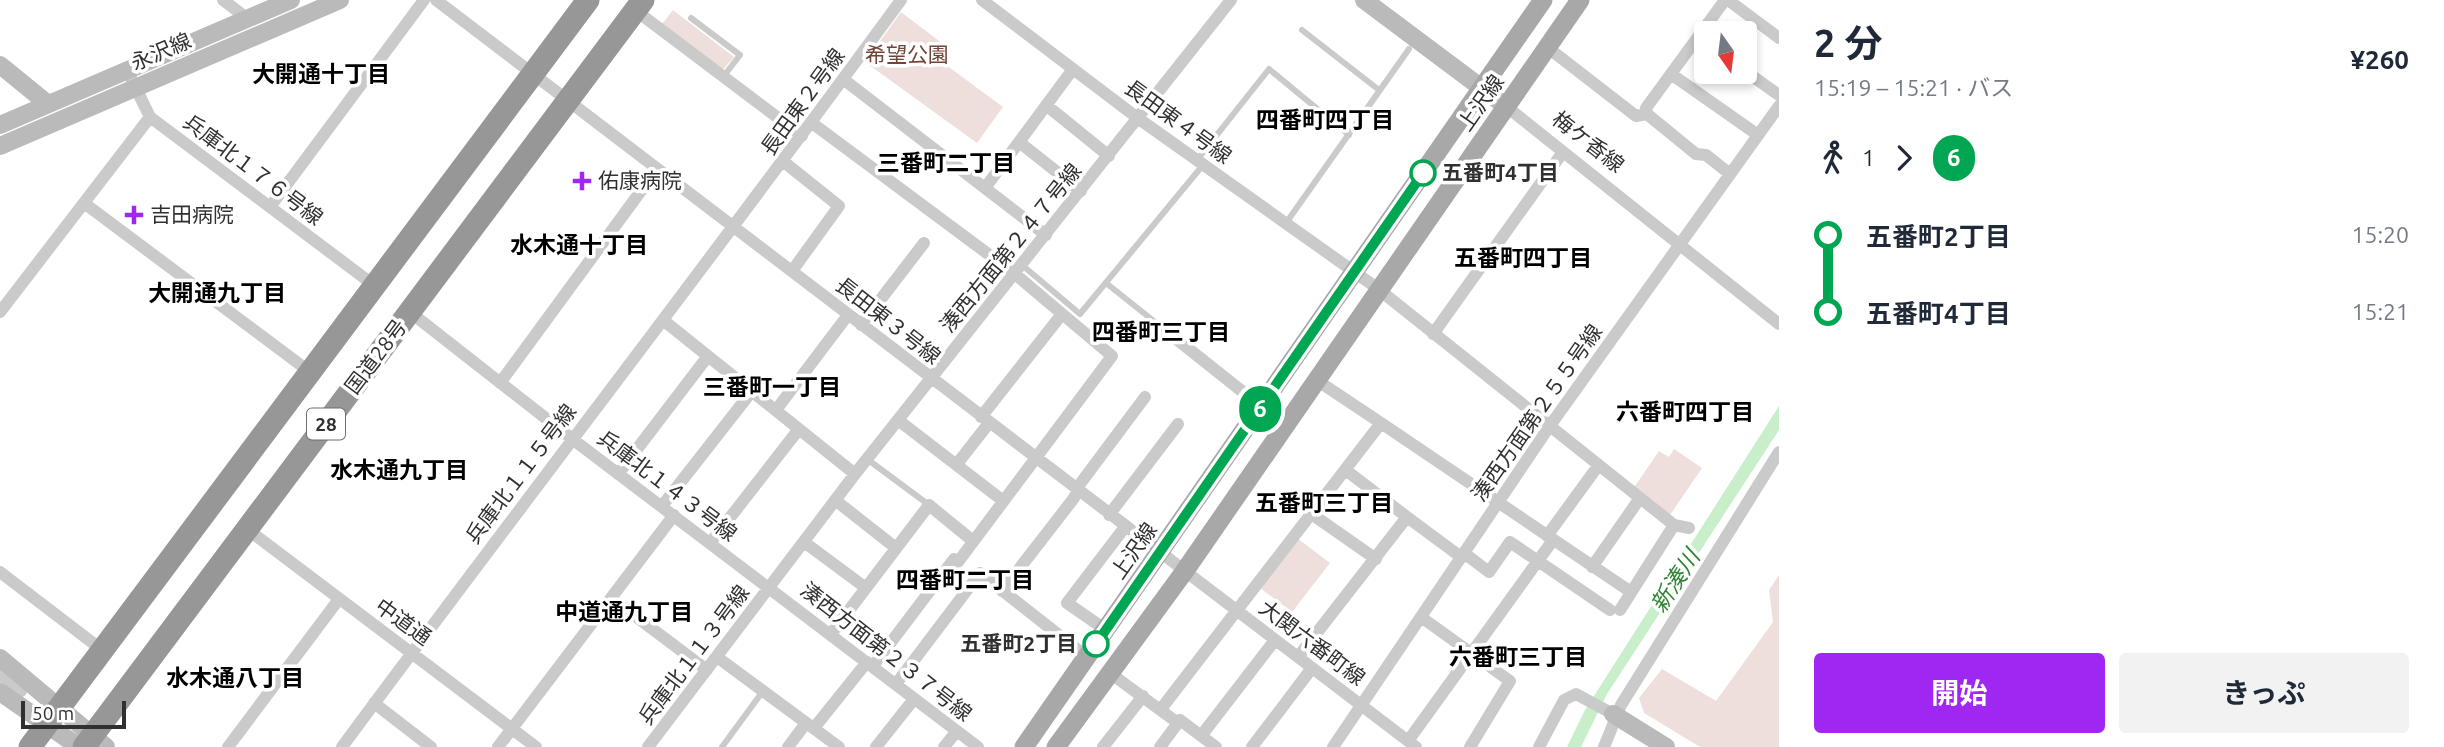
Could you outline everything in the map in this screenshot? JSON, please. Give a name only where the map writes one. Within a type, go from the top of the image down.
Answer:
[{"type":"highway","name":"国道28号","points":[[60,707],[588,0]]},
{"type":"highway","name":"国道28号","points":[[90,745],[247,529],[639,5]]},
{"type":"highway","name":"28","points":[[30,747],[60,707]]},
{"type":"main road","name":"上沢線","points":[[1024,747],[1543,0]]},
{"type":"main road","name":"上沢線","points":[[1056,747],[1184,572],[1315,379],[1384,295],[1580,0]]},
{"type":"street","points":[[223,0],[248,19]]},
{"type":"street","name":"永沢線","points":[[0,125],[291,0]]},
{"type":"street","name":"永沢線","points":[[0,146],[340,0]]},
{"type":"street","points":[[270,207],[424,0]]},
{"type":"street","name":"長田東３号線","points":[[436,0],[1184,572]]},
{"type":"street","name":"長田東２号線","points":[[733,225],[783,162],[901,0]]},
{"type":"street","name":"長田東４号線","points":[[982,0],[1139,119],[1354,271],[1674,524]]},
{"type":"street","name":"湊西方面第２４７号線","points":[[770,587],[855,474],[1231,0]]},
{"type":"street","name":"梅ケ香線","points":[[1364,0],[1482,86],[1779,324]]},
{"type":"street","points":[[1714,21],[1727,0],[1779,38]]},
{"type":"street","points":[[639,5],[723,77],[802,136]]},
{"type":"street","points":[[1547,47],[1636,116],[1647,114]]},
{"type":"street","points":[[1694,50],[1671,74],[1646,108],[1647,114],[1696,154],[1706,155],[1730,174]]},
{"type":"street","points":[[0,65],[48,104]]},
{"type":"street","points":[[985,188],[1073,69]]},
{"type":"street","name":"兵庫北１７６号線","points":[[127,71],[150,117],[375,286]]},
{"type":"street","points":[[1671,74],[1758,135]]},
{"type":"street","points":[[843,79],[1046,235]]},
{"type":"street","points":[[1757,79],[1779,95]]},
{"type":"street","points":[[1046,105],[1109,156]]},
{"type":"street","name":"湊西方面第２５５号線","points":[[1333,747],[1549,427],[1758,135],[1774,125],[1779,106]]},
{"type":"street","points":[[0,312],[150,117]]},
{"type":"street","points":[[788,747],[870,664],[954,559],[973,541],[1112,356],[1062,314],[1019,269],[811,123]]},
{"type":"street","points":[[1019,142],[1081,191]]},
{"type":"street","points":[[1433,334],[1563,152]]},
{"type":"street","points":[[783,162],[839,206],[792,271]]},
{"type":"street","points":[[500,383],[657,169]]},
{"type":"street","points":[[84,203],[310,372]]},
{"type":"street","name":"兵庫北１１５号線","points":[[342,747],[733,225]]},
{"type":"street","points":[[861,325],[924,243]]},
{"type":"street","name":"兵庫北１４３号線","points":[[410,312],[618,474],[770,587]]},
{"type":"street","points":[[957,464],[985,420],[1062,314]]},
{"type":"street","points":[[776,410],[848,315]]},
{"type":"street","points":[[663,320],[855,474]]},
{"type":"street","points":[[1160,326],[1248,396]]},
{"type":"street","points":[[618,474],[708,356]]},
{"type":"street","points":[[1315,379],[1631,592]]},
{"type":"street","points":[[662,506],[752,391]]},
{"type":"street","points":[[1002,591],[1145,397]]},
{"type":"street","points":[[898,420],[1002,500]]},
{"type":"street","points":[[1161,709],[1347,471],[1381,423]]},
{"type":"street","points":[[1109,515],[1178,424]]},
{"type":"street","points":[[711,542],[799,429]]},
{"type":"street","points":[[1604,747],[1621,705],[1779,452]]},
{"type":"street","points":[[1412,744],[1472,653],[1538,561],[1550,538],[1598,466]]},
{"type":"street","points":[[1347,471],[1461,556],[1468,556],[1489,572],[1510,542],[1615,610],[1631,592],[1674,524],[1689,527]]},
{"type":"street","points":[[1592,567],[1640,498]]},
{"type":"street","points":[[835,500],[896,548]]},
{"type":"street","points":[[831,634],[929,505],[973,541]]},
{"type":"street","points":[[1313,514],[1376,559]]},
{"type":"street","points":[[498,747],[674,515]]},
{"type":"street","points":[[1298,657],[1407,517]]},
{"type":"street","points":[[1106,630],[1067,603],[1125,527]]},
{"type":"street","name":"中道通","points":[[247,529],[536,747]]},
{"type":"street","points":[[804,542],[866,588]]},
{"type":"street","points":[[954,559],[977,577]]},
{"type":"street","points":[[0,572],[102,650]]},
{"type":"street","name":"大関六番町線","points":[[1184,572],[1412,744]]},
{"type":"street","points":[[896,684],[980,573],[1087,657]]},
{"type":"street","name":"湊西方面第２３７号線","points":[[770,587],[978,747]]},
{"type":"street","name":"兵庫北１１３号線","points":[[648,747],[770,587]]},
{"type":"street","points":[[611,598],[707,670]]},
{"type":"street","points":[[228,747],[339,599]]},
{"type":"street","points":[[1421,617],[1510,681],[1470,747]]},
{"type":"street","points":[[1201,736],[1275,640]]},
{"type":"street","points":[[717,657],[839,747]]},
{"type":"street","points":[[0,658],[60,707],[90,745]]},
{"type":"street","points":[[1252,747],[1312,668]]},
{"type":"street","points":[[1110,673],[1178,723]]},
{"type":"street","points":[[0,675],[21,691]]},
{"type":"street","points":[[0,692],[46,726],[90,745]]},
{"type":"street","points":[[1539,747],[1564,699],[1576,694],[1616,715],[1666,747]]},
{"type":"street","points":[[1103,747],[1143,696]]},
{"type":"street","points":[[876,747],[914,699]]},
{"type":"street","points":[[374,703],[431,747]]},
{"type":"street","points":[[1160,747],[1180,720],[1216,747]]},
{"type":"street","points":[[944,747],[957,731]]},
{"type":"lane","points":[[691,18],[740,55],[723,77]]},
{"type":"lane","points":[[1302,30],[1379,90]]},
{"type":"lane","points":[[1286,223],[1409,49]]},
{"type":"lane","points":[[1019,269],[1080,314],[1200,162],[1269,69],[1349,135]]},
{"type":"lane","points":[[1106,282],[1160,326]]},
{"type":"lane","points":[[867,459],[929,505]]},
{"type":"lane","points":[[722,747],[764,691]]},
{"type":"green space","points":[[673,10],[734,57],[722,71],[662,24]]},
{"type":"green space","name":"希望公園","points":[[901,12],[951,50],[942,62],[1003,107],[977,143],[865,62]]},
{"type":"green space","points":[[1674,449],[1702,468],[1670,515],[1633,489],[1659,451],[1669,457]]},
{"type":"green space","points":[[1297,538],[1330,563],[1292,612],[1260,588]]},
{"type":"green space","points":[[1779,575],[1779,747],[1700,747],[1644,713],[1639,698],[1662,669],[1716,701],[1773,622],[1769,590]]},
{"type":"water","name":"新湊川","points":[[1779,406],[1779,430],[1607,694],[1581,747],[1567,747],[1585,710]]},
{"type":"bus line","name":"6","points":[[1096,644],[1423,173]]},
{"type":"place","name":"五番町4丁目","points":[[1423,173]]},
{"type":"place","name":"佑康病院","points":[[582,181]]},
{"type":"place","name":"吉田病院","points":[[134,215]]},
{"type":"place","name":"五番町2丁目","points":[[1096,644]]},
{"type":"district","name":"大開通十丁目","points":[[321,74]]},
{"type":"district","name":"四番町四丁目","points":[[1325,120]]},
{"type":"district","name":"三番町二丁目","points":[[946,163]]},
{"type":"district","name":"水木通十丁目","points":[[579,245]]},
{"type":"district","name":"五番町四丁目","points":[[1523,258]]},
{"type":"district","name":"大開通九丁目","points":[[217,293]]},
{"type":"district","name":"四番町三丁目","points":[[1161,332]]},
{"type":"district","name":"三番町一丁目","points":[[772,387]]},
{"type":"district","name":"六番町四丁目","points":[[1685,412]]},
{"type":"district","name":"水木通九丁目","points":[[399,470]]},
{"type":"district","name":"五番町三丁目","points":[[1324,503]]},
{"type":"district","name":"四番町二丁目","points":[[965,580]]},
{"type":"district","name":"中道通九丁目","points":[[624,612]]},
{"type":"district","name":"六番町三丁目","points":[[1518,657]]},
{"type":"district","name":"水木通八丁目","points":[[235,678]]}]
